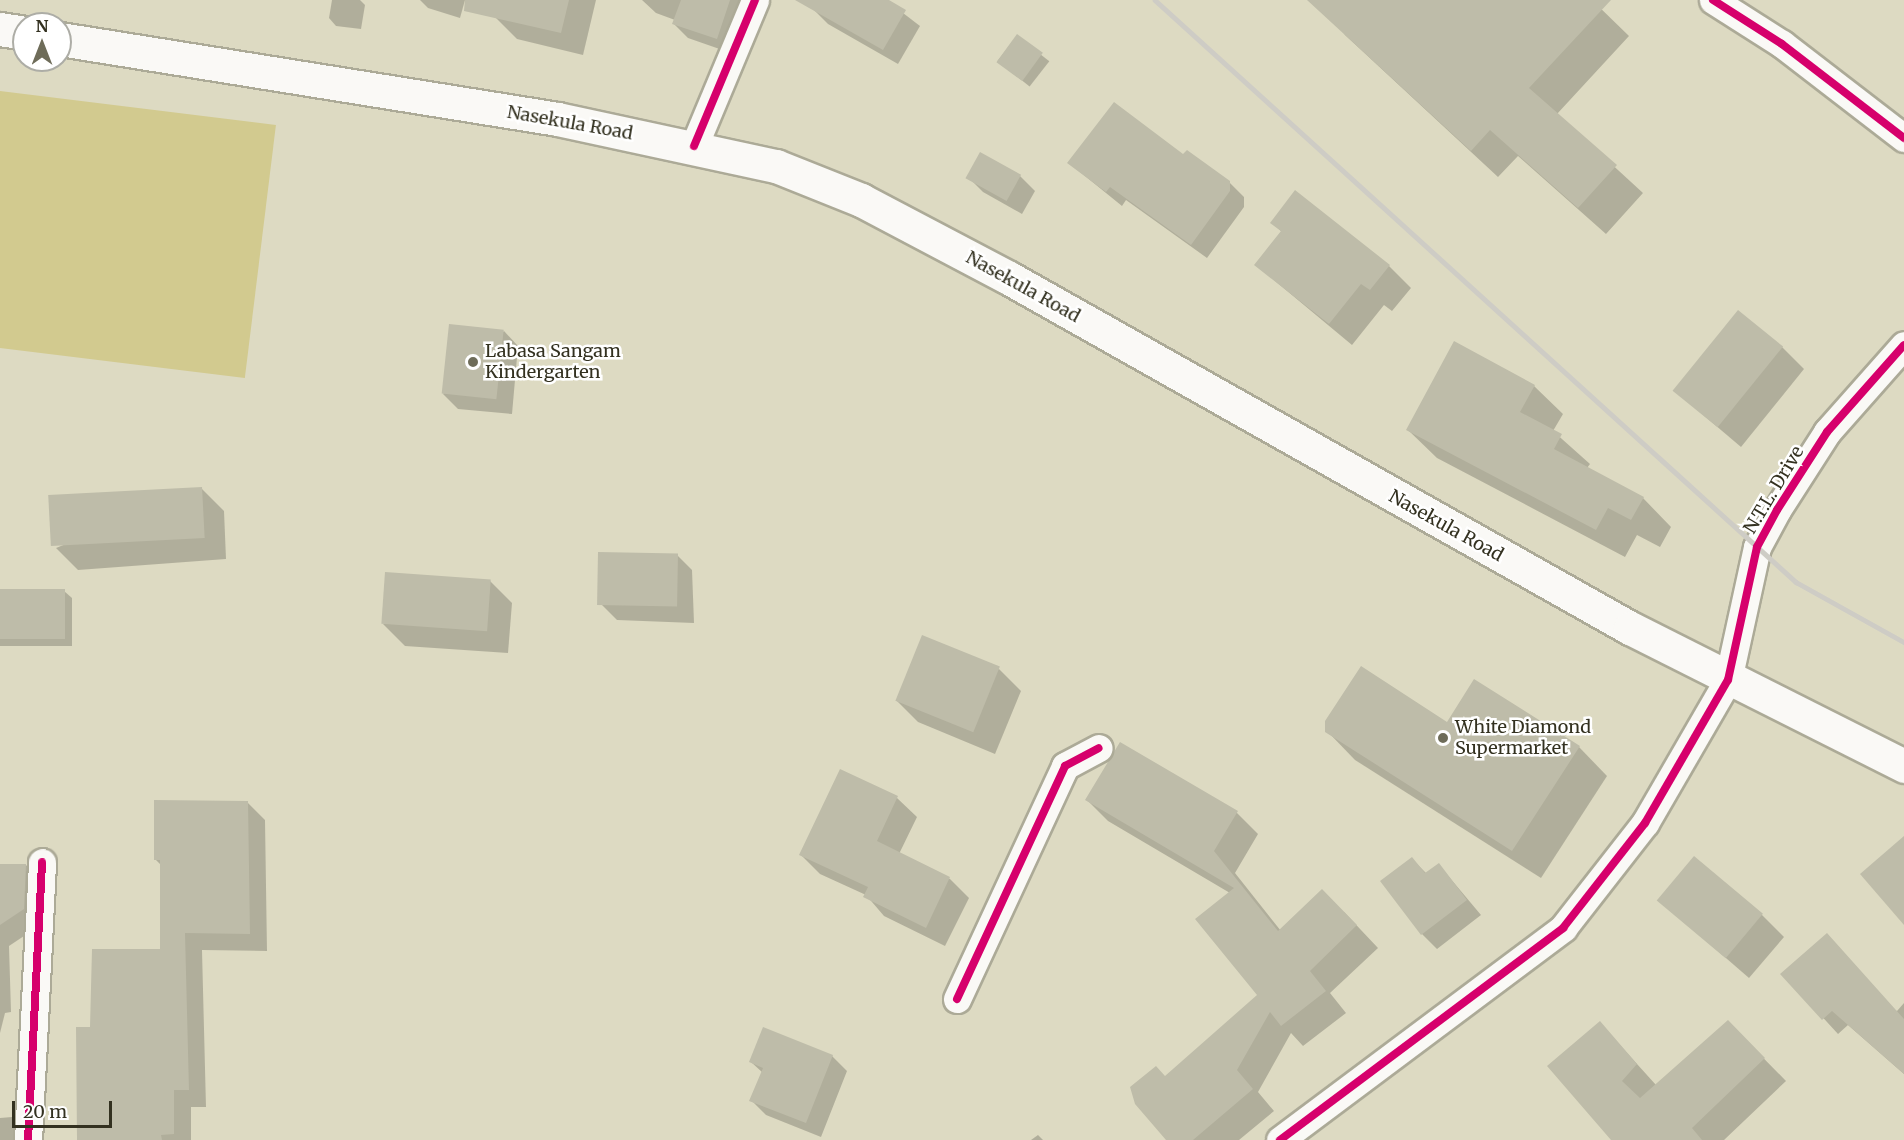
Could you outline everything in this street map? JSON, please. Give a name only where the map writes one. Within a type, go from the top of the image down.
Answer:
[{"type":"main road","name":"Nasekula Road","points":[[72,41],[558,120],[694,146],[776,166],[861,200],[1009,278],[1317,454],[1728,680],[1904,766]]},
{"type":"street","points":[[694,146],[755,0]]},
{"type":"street","points":[[1713,0],[1782,44],[1904,138]]},
{"type":"street","name":"N.T.L. Drive","points":[[1281,1140],[1563,928],[1645,823],[1728,680],[1757,547],[1777,510],[1827,432],[1904,345]]},
{"type":"street","points":[[957,999],[1065,766],[1099,748]]},
{"type":"street","points":[[28,1140],[42,862]]},
{"type":"shaded area","points":[[0,91],[276,125],[245,378],[0,348]]},
{"type":"building","points":[[465,0],[569,0],[561,33],[464,11]]},
{"type":"building","points":[[681,0],[730,0],[717,39],[672,24]]},
{"type":"building","points":[[795,0],[889,0],[906,10],[883,50]]},
{"type":"building","points":[[1307,0],[1611,0],[1529,88],[1617,165],[1578,208],[1490,130],[1471,151]]},
{"type":"building","points":[[1017,34],[1043,53],[1022,81],[996,62]]},
{"type":"building","points":[[1114,102],[1183,154],[1187,150],[1230,181],[1230,191],[1191,245],[1110,187],[1106,192],[1067,163]]},
{"type":"building","points":[[980,152],[1021,175],[1007,201],[965,178]]},
{"type":"building","points":[[1295,190],[1390,265],[1370,290],[1361,284],[1329,324],[1254,265],[1281,231],[1270,223]]},
{"type":"building","points":[[1738,310],[1783,347],[1718,427],[1673,391]]},
{"type":"building","name":"Labasa Sangam Kindergarten","points":[[449,324],[504,330],[496,399],[442,394]]},
{"type":"building","points":[[1454,341],[1535,385],[1520,412],[1562,434],[1554,449],[1644,497],[1631,520],[1608,508],[1596,530],[1406,430]]},
{"type":"building","points":[[202,487],[205,538],[51,546],[48,495]]},
{"type":"building","points":[[598,552],[678,553],[677,606],[597,605]]},
{"type":"building","points":[[385,572],[491,579],[487,631],[381,624]]},
{"type":"building","points":[[0,589],[65,589],[65,639],[0,639]]},
{"type":"building","points":[[922,635],[1000,666],[973,732],[895,701]]},
{"type":"building","points":[[1361,666],[1447,722],[1474,679],[1580,746],[1512,851],[1325,732],[1325,721]]},
{"type":"building","points":[[1120,742],[1238,811],[1214,851],[1278,931],[1322,889],[1357,925],[1310,971],[1326,991],[1281,1026],[1270,1012],[1237,1070],[1253,1089],[1193,1140],[1166,1140],[1135,1104],[1130,1087],[1156,1066],[1165,1076],[1257,995],[1195,919],[1234,888],[1085,800]]},
{"type":"building","points":[[840,769],[898,796],[877,841],[950,877],[926,928],[863,897],[868,887],[799,855]]},
{"type":"building","points":[[154,800],[248,801],[250,934],[185,933],[189,1090],[174,1090],[174,1134],[161,1135],[162,1140],[77,1140],[76,1027],[90,1027],[92,949],[160,949],[160,860],[154,860]]},
{"type":"building","points":[[1904,836],[1904,925],[1860,874]]},
{"type":"building","points":[[1694,856],[1763,914],[1726,958],[1657,900]]},
{"type":"building","points":[[1412,857],[1425,873],[1439,863],[1467,900],[1421,935],[1380,881]]},
{"type":"building","points":[[0,864],[26,864],[24,909],[0,925]]},
{"type":"building","points":[[1827,933],[1904,1019],[1904,1074],[1832,1011],[1822,1020],[1780,974]]},
{"type":"building","points":[[1728,1020],[1765,1058],[1692,1128],[1702,1140],[1611,1140],[1547,1066],[1600,1021],[1637,1064],[1622,1081],[1640,1098]]},
{"type":"building","points":[[763,1027],[833,1055],[806,1123],[749,1101],[763,1068],[749,1062]]},
{"type":"railway","points":[[1155,0],[1796,582],[1904,642]]},
{"type":"cycle path","points":[[694,146],[755,0]]},
{"type":"cycle path","points":[[1713,0],[1782,44],[1904,138]]},
{"type":"cycle path","points":[[1280,1140],[1563,928],[1645,823],[1728,680],[1757,547],[1777,510],[1827,432],[1904,345]]},
{"type":"cycle path","points":[[957,999],[1065,766],[1099,748]]},
{"type":"cycle path","points":[[28,1140],[42,862]]},
{"type":"place","name":"Labasa Sangam Kindergarten","points":[[473,362]]},
{"type":"place","name":"White Diamond Supermarket","points":[[1443,738]]}]
